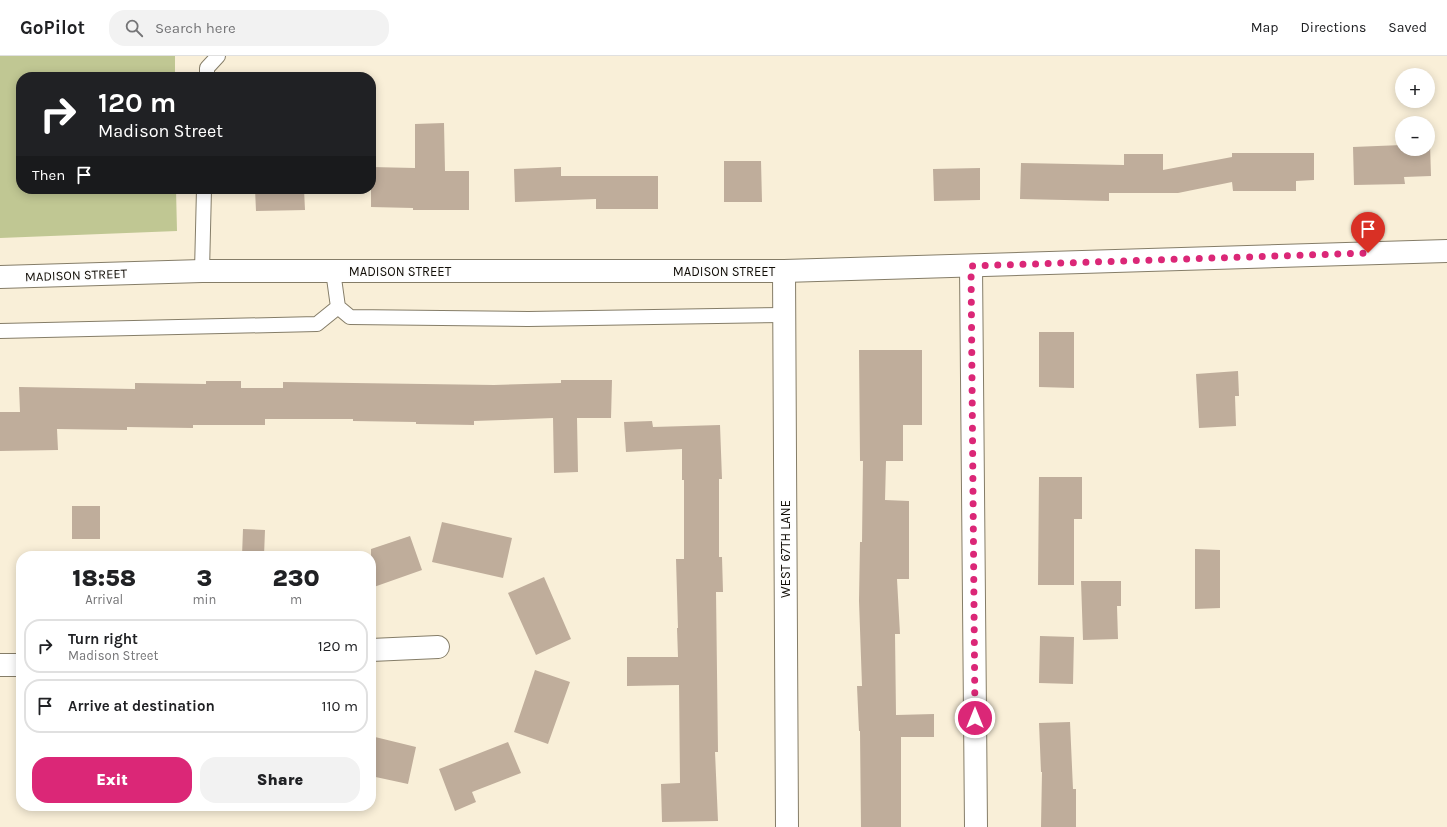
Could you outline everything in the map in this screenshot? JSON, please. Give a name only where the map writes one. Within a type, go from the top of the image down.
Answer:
[{"type":"street","name":"MADISON STREET","points":[[0,277],[202,271],[784,271],[1447,250]]},
{"type":"street","points":[[971,266],[976,827]]},
{"type":"street","name":"WEST 67TH LANE","points":[[784,271],[787,827]]},
{"type":"street","points":[[376,650],[438,647]]},
{"type":"street","points":[[0,665],[16,664]]},
{"type":"lane","points":[[207,72],[207,68],[218,56]]},
{"type":"lane","points":[[202,271],[204,194]]},
{"type":"lane","points":[[333,271],[338,307],[350,317],[408,319],[636,318],[784,315]]},
{"type":"lane","points":[[0,331],[317,324],[338,307]]},
{"type":"green space","points":[[0,56],[175,56],[175,72],[16,72],[16,194],[176,194],[177,231],[0,238]]},
{"type":"building","points":[[444,123],[445,171],[469,171],[469,210],[413,210],[413,208],[371,207],[371,194],[376,194],[376,167],[415,168],[415,124]]},
{"type":"building","points":[[1395,145],[1395,156],[1430,156],[1431,176],[1404,177],[1405,184],[1354,185],[1353,147]]},
{"type":"building","points":[[1232,153],[1314,153],[1314,180],[1296,181],[1296,191],[1233,191],[1232,182],[1178,193],[1109,193],[1109,201],[1020,199],[1021,163],[1124,165],[1124,154],[1163,154],[1163,170],[1232,157]]},
{"type":"building","points":[[724,161],[761,161],[762,202],[724,202]]},
{"type":"building","points":[[561,167],[561,176],[658,176],[658,209],[596,209],[596,199],[515,202],[514,169]]},
{"type":"building","points":[[980,168],[980,200],[934,201],[933,169]]},
{"type":"building","points":[[255,194],[304,194],[305,210],[256,211]]},
{"type":"building","points":[[1039,332],[1074,332],[1074,388],[1039,387]]},
{"type":"building","points":[[859,350],[922,350],[922,425],[903,425],[903,461],[886,461],[885,500],[909,501],[909,579],[897,579],[900,634],[895,634],[896,715],[934,714],[934,737],[901,737],[901,827],[861,827],[860,731],[857,686],[862,686],[859,601],[860,542],[862,542],[863,461],[860,461]]},
{"type":"building","points":[[1238,371],[1239,396],[1235,396],[1236,426],[1199,428],[1196,374]]},
{"type":"building","points":[[561,380],[612,380],[611,418],[577,418],[578,472],[554,473],[553,418],[474,421],[474,425],[353,421],[353,419],[265,419],[265,425],[193,425],[193,428],[127,427],[127,430],[57,429],[58,450],[0,451],[0,412],[20,412],[19,387],[135,389],[135,383],[206,384],[206,381],[241,381],[241,388],[283,388],[283,382],[494,385],[561,383]]},
{"type":"building","points":[[652,421],[653,427],[720,425],[722,479],[719,479],[719,557],[722,557],[723,592],[716,592],[718,752],[715,752],[718,821],[662,822],[661,784],[680,783],[679,685],[627,686],[627,657],[678,657],[676,559],[684,559],[684,480],[682,480],[682,449],[626,452],[624,422]]},
{"type":"building","points":[[1039,477],[1082,477],[1082,519],[1074,519],[1074,585],[1038,585]]},
{"type":"building","points":[[72,506],[100,506],[100,539],[72,539]]},
{"type":"building","points":[[442,522],[512,538],[503,578],[432,562]]},
{"type":"building","points":[[243,529],[265,530],[264,551],[242,551]]},
{"type":"building","points":[[410,536],[422,570],[376,586],[376,551],[371,551],[371,549]]},
{"type":"building","points":[[1195,549],[1220,550],[1220,608],[1195,609]]},
{"type":"building","points":[[544,577],[571,639],[536,655],[508,593]]},
{"type":"building","points":[[1081,581],[1121,581],[1121,606],[1117,606],[1118,639],[1083,640]]},
{"type":"building","points":[[1040,636],[1074,637],[1073,684],[1039,683]]},
{"type":"building","points":[[535,670],[570,682],[548,744],[514,732]]},
{"type":"building","points":[[1070,722],[1073,789],[1076,789],[1076,827],[1041,827],[1042,772],[1039,723]]},
{"type":"building","points":[[376,737],[416,747],[408,784],[376,777]]},
{"type":"building","points":[[508,742],[521,773],[472,792],[476,802],[455,811],[439,769]]},
{"type":"route","points":[[975,718],[971,266],[1368,253]]}]
